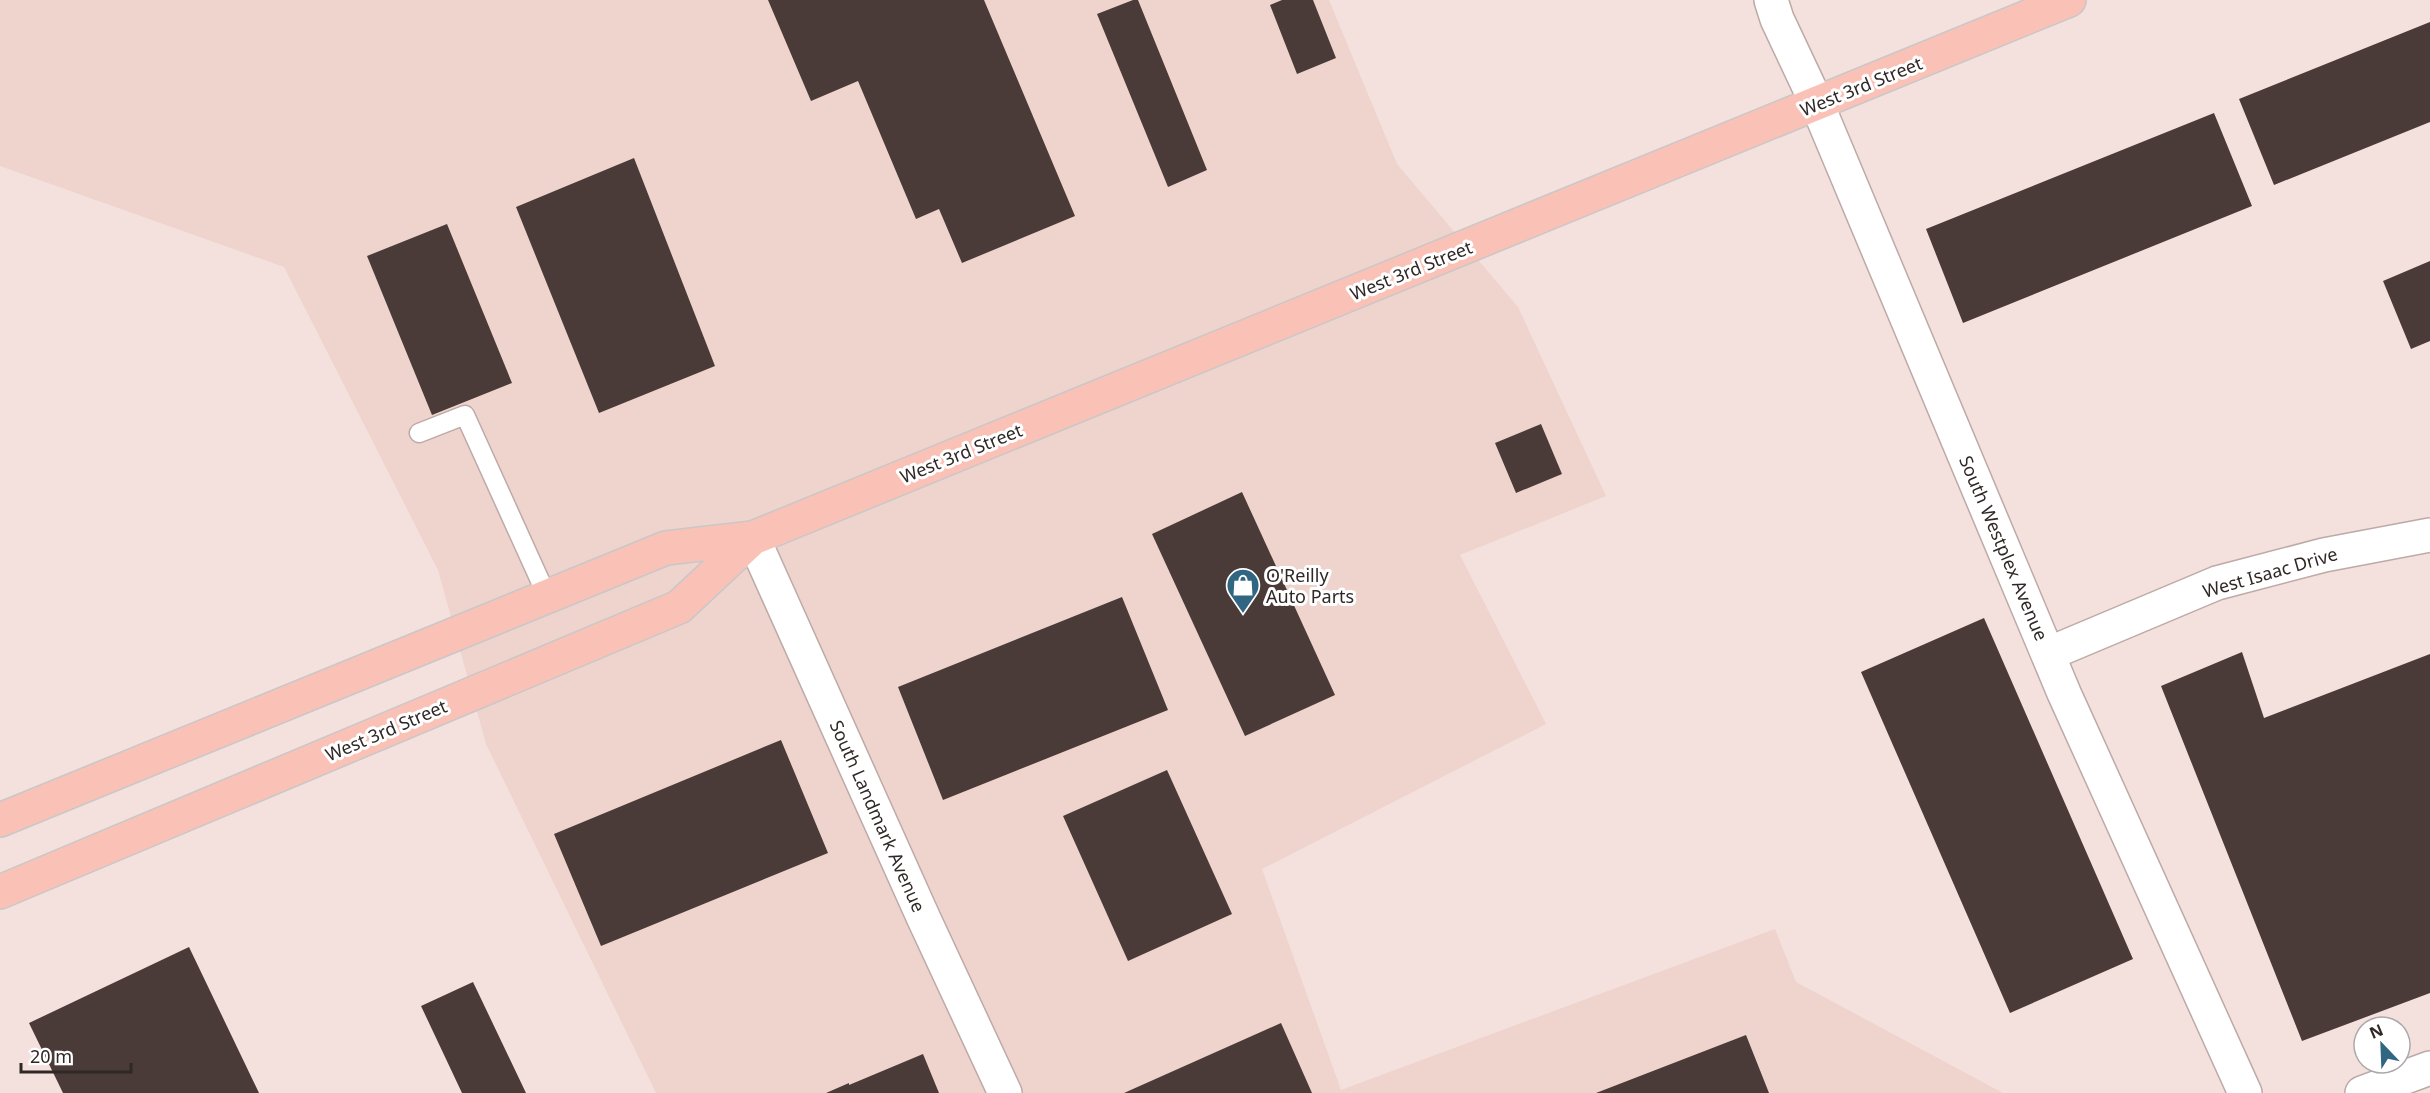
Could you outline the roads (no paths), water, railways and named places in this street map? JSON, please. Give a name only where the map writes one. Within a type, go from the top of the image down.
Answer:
[{"type":"main road","name":"West 3rd Street","points":[[0,820],[666,548],[753,538],[2069,0]]},
{"type":"main road","name":"West 3rd Street","points":[[0,892],[679,607],[753,538]]},
{"type":"street","name":"South Westplex Avenue","points":[[1771,0],[1777,19],[1817,104],[2048,654],[2246,1093]]},
{"type":"street","name":"West Isaac Drive","points":[[2048,654],[2217,583],[2324,555],[2430,535]]},
{"type":"street","name":"South Landmark Avenue","points":[[753,538],[924,919],[1005,1093]]},
{"type":"street","points":[[2362,1093],[2430,1068]]},
{"type":"lane","points":[[419,433],[465,415],[547,596]]},
{"type":"place","name":"O'Reilly Auto Parts","points":[[1243,614]]}]
